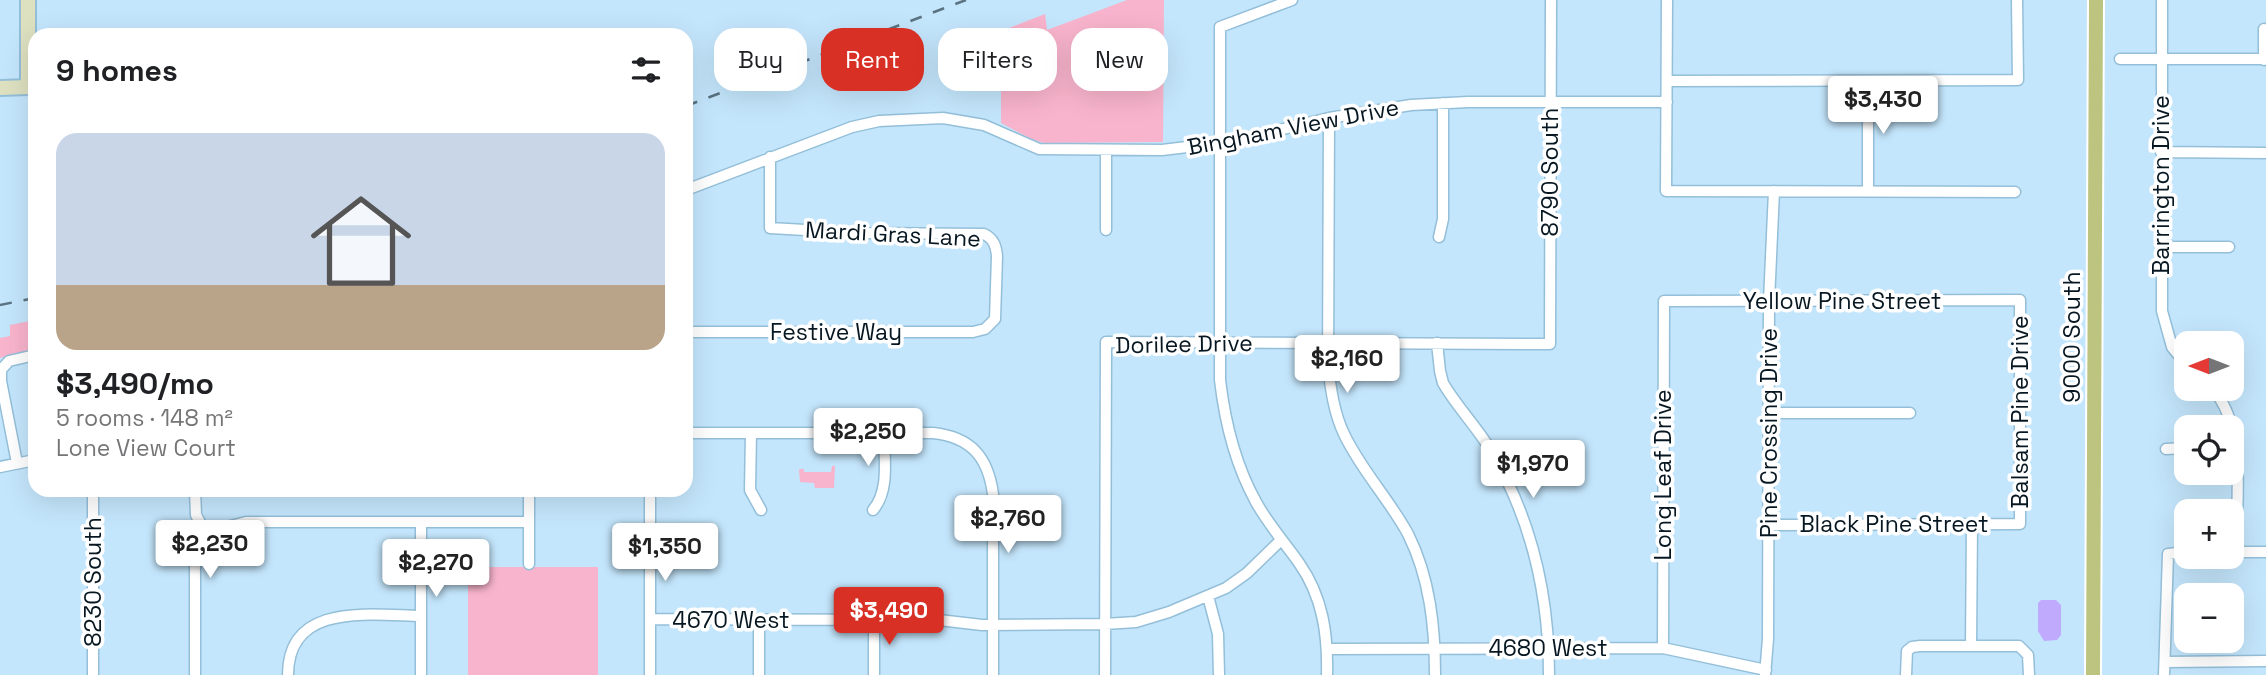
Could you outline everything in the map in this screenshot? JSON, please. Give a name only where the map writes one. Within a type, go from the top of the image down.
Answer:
[{"type":"main road","name":"9000 South","points":[[2093,675],[2096,0]]},
{"type":"street","points":[[28,0],[29,28]]},
{"type":"street","points":[[1292,0],[1220,27],[1222,399],[1233,447],[1250,490],[1281,540],[1301,565],[1314,591],[1325,625],[1327,675]]},
{"type":"street","name":"8790 South","points":[[1549,344],[1551,0]]},
{"type":"street","points":[[1667,0],[1666,191],[2015,192]]},
{"type":"street","points":[[1667,81],[2018,80],[2017,0]]},
{"type":"street","name":"Barrington Drive","points":[[2162,0],[2162,311],[2165,329],[2174,349]]},
{"type":"street","points":[[2120,59],[2265,60],[2264,29]]},
{"type":"street","points":[[1868,81],[1868,191]]},
{"type":"street","points":[[0,88],[28,87]]},
{"type":"street","name":"Bingham View Drive","points":[[693,187],[852,127],[908,118],[943,118],[984,125],[1039,149],[1162,150],[1220,144],[1376,109],[1443,103],[1667,102]]},
{"type":"street","points":[[1439,237],[1443,219],[1443,103]]},
{"type":"street","points":[[1329,118],[1328,367],[1332,401],[1343,433],[1359,462],[1392,505],[1409,536],[1422,570],[1430,603],[1435,675]]},
{"type":"street","points":[[1105,230],[1106,151]]},
{"type":"street","points":[[2161,152],[2266,153]]},
{"type":"street","name":"Mardi Gras Lane","points":[[770,158],[770,228],[858,233],[984,234],[990,238],[996,249],[997,311],[995,319],[985,329]]},
{"type":"street","name":"Pine Crossing Drive","points":[[1765,673],[1768,639],[1769,301],[1774,191]]},
{"type":"street","points":[[2161,247],[2229,247]]},
{"type":"street","name":"Yellow Pine Street","points":[[1664,301],[2020,300]]},
{"type":"street","name":"Balsam Pine Drive","points":[[2020,300],[2020,524]]},
{"type":"street","name":"Long Leaf Drive","points":[[1663,648],[1664,301]]},
{"type":"street","name":"Festive Way","points":[[693,332],[973,332],[985,329]]},
{"type":"street","name":"Dorilee Drive","points":[[1105,675],[1106,342],[1549,344]]},
{"type":"street","points":[[1437,343],[1443,383],[1489,446],[1506,476],[1524,519],[1536,555],[1546,608],[1549,675]]},
{"type":"street","points":[[16,463],[1,381],[3,366],[14,359],[28,356]]},
{"type":"street","points":[[1769,413],[1910,413]]},
{"type":"street","points":[[693,433],[946,434],[960,439],[974,449],[987,467],[993,494],[993,675]]},
{"type":"street","points":[[751,433],[751,490],[761,510]]},
{"type":"street","points":[[873,510],[883,491],[884,433]]},
{"type":"street","points":[[2166,449],[2174,449]]},
{"type":"street","points":[[1506,476],[1550,455]]},
{"type":"street","points":[[0,467],[28,461]]},
{"type":"street","name":"8230 South","points":[[93,497],[93,675]]},
{"type":"street","points":[[195,497],[196,515],[208,537]]},
{"type":"street","points":[[529,497],[529,564]]},
{"type":"street","points":[[650,497],[650,675]]},
{"type":"street","points":[[194,675],[195,563],[208,537],[226,526],[246,522],[529,522]]},
{"type":"street","points":[[421,522],[421,675]]},
{"type":"street","points":[[1971,646],[1972,524]]},
{"type":"street","name":"Black Pine Street","points":[[1769,525],[2020,524]]},
{"type":"street","name":"4670 West","points":[[650,619],[939,620],[993,625],[1105,625],[1146,619],[1208,596],[1238,580],[1281,540]]},
{"type":"street","points":[[2244,552],[2266,552]]},
{"type":"street","points":[[2164,675],[2168,554],[2174,553]]},
{"type":"street","points":[[1208,596],[1219,634],[1219,675]]},
{"type":"street","points":[[288,675],[296,643],[310,626],[340,616],[420,616]]},
{"type":"street","points":[[759,620],[759,675]]},
{"type":"street","points":[[874,620],[874,675]]},
{"type":"street","points":[[1906,675],[1906,655],[1909,648],[1915,646],[2024,648],[2029,658],[2029,675]]},
{"type":"street","name":"4680 West","points":[[1328,649],[1663,648],[1765,673]]},
{"type":"street","points":[[2165,662],[2266,661]]},
{"type":"shaded area","points":[[1127,0],[1164,0],[1164,28],[1071,28],[1071,91],[1163,91],[1163,142],[1044,143],[1001,123],[1001,91],[1057,91],[1057,28],[1052,28]]},
{"type":"shaded area","points":[[1045,14],[1047,28],[1009,28]]},
{"type":"shaded area","points":[[28,321],[28,352],[0,358],[0,338],[10,336],[10,325]]},
{"type":"shaded area","points":[[832,466],[835,466],[834,488],[815,488],[814,483],[800,482],[799,469],[804,469],[804,472],[831,472]]},
{"type":"shaded area","points":[[468,567],[598,567],[598,675],[468,675]]},
{"type":"shaded area","points":[[2041,600],[2056,600],[2061,605],[2061,635],[2057,640],[2044,641],[2038,631],[2038,603]]},
{"type":"railway","points":[[693,103],[966,0]]},
{"type":"railway","points":[[0,305],[28,299]]}]
